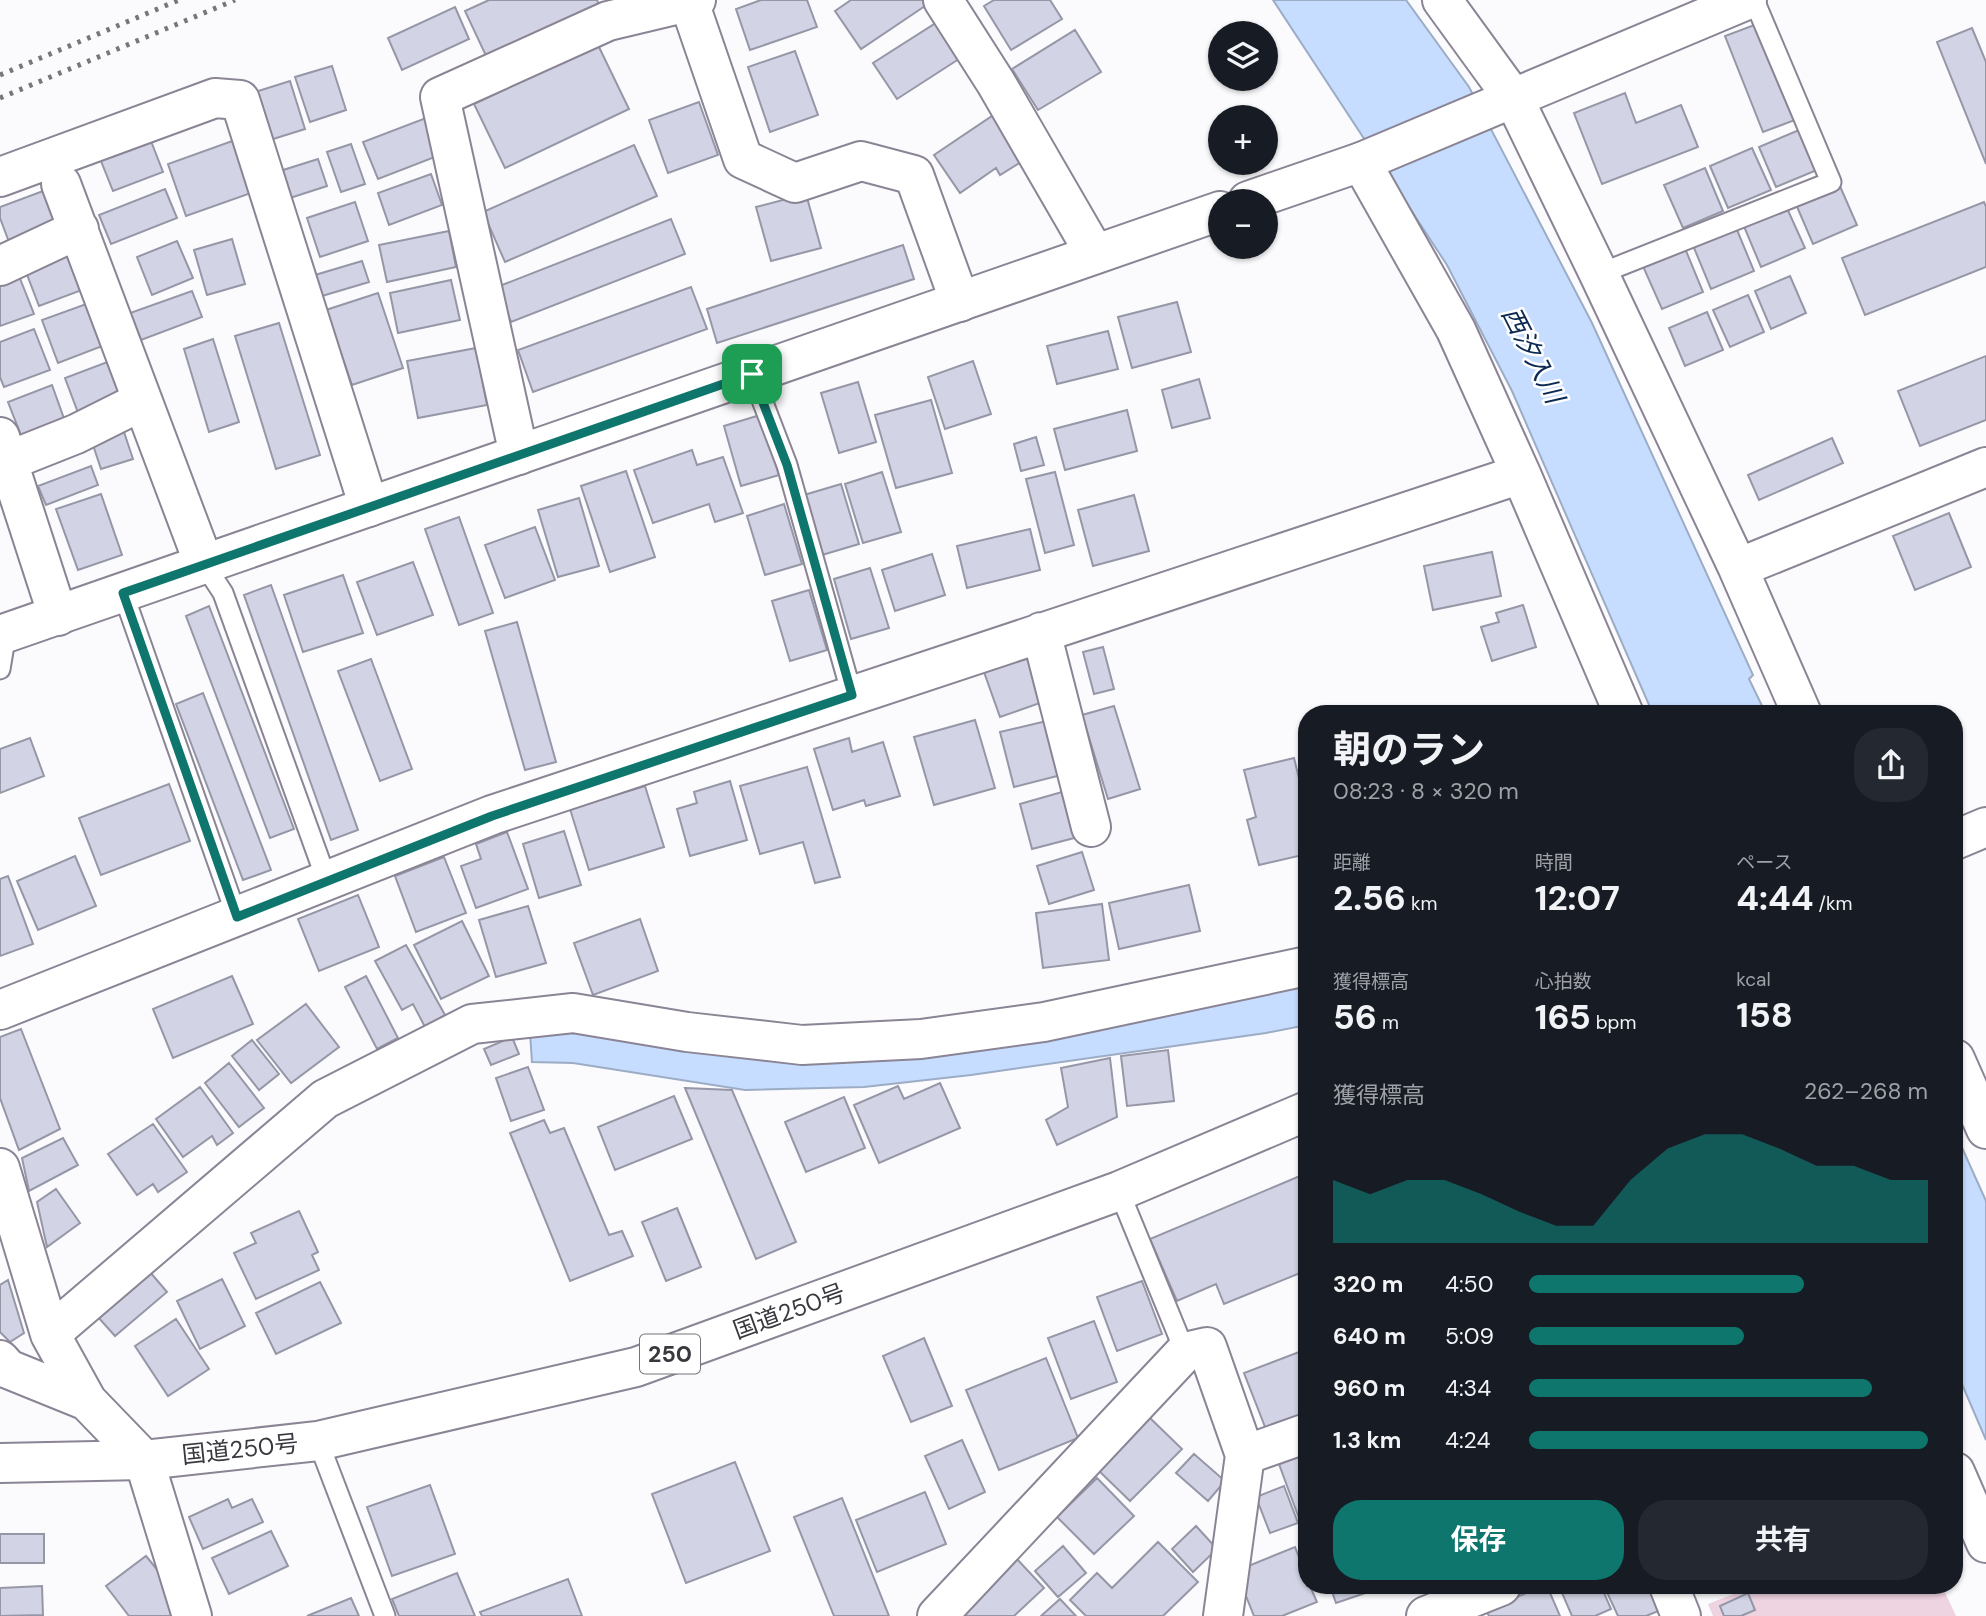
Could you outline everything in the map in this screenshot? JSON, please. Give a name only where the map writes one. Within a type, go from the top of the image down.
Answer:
[{"type":"main road","points":[[943,0],[996,83],[1096,254]]},
{"type":"main road","points":[[1442,0],[1514,99],[1600,274],[1738,568],[1798,705]]},
{"type":"main road","points":[[1278,191],[1361,162],[1747,0]]},
{"type":"main road","points":[[519,455],[440,97],[608,21],[693,1],[743,159],[795,183],[861,162],[914,175],[960,302]]},
{"type":"main road","points":[[0,177],[215,98],[240,100],[369,507]]},
{"type":"main road","points":[[1361,162],[1456,330],[1621,705]]},
{"type":"main road","points":[[61,184],[204,564]]},
{"type":"main road","points":[[2,646],[58,615],[1208,215]]},
{"type":"main road","points":[[0,266],[79,229]]},
{"type":"main road","points":[[58,615],[4,449],[76,434],[142,401]]},
{"type":"main road","points":[[1738,568],[1986,467]]},
{"type":"main road","points":[[0,1010],[492,816],[1521,474]]},
{"type":"main road","points":[[1041,632],[1091,827]]},
{"type":"main road","points":[[1963,837],[1986,827]]},
{"type":"main road","points":[[50,1334],[325,1099],[472,1024],[573,1013],[687,1032],[802,1045],[921,1039],[1044,1022],[1298,968]]},
{"type":"main road","points":[[1963,1077],[1986,1129]]},
{"type":"main road","name":"国道250号","points":[[0,1463],[144,1460],[318,1441],[636,1367],[1119,1191],[1298,1115]]},
{"type":"main road","points":[[0,1168],[50,1334],[87,1401],[144,1460],[192,1616]]},
{"type":"main road","points":[[937,1616],[1185,1352],[1207,1347],[1245,1455],[1223,1616]]},
{"type":"main road","points":[[0,1360],[8,1369],[87,1401]]},
{"type":"main road","points":[[1245,1455],[1298,1436]]},
{"type":"main road","points":[[1963,1490],[1986,1543]]},
{"type":"main road","points":[[1426,1616],[1481,1594]]},
{"type":"main road","points":[[1672,1594],[1681,1616]]},
{"type":"lane","points":[[1600,274],[1831,182],[1754,0]]},
{"type":"lane","points":[[752,374],[787,465],[852,695]]},
{"type":"lane","points":[[204,564],[223,593],[327,881]]},
{"type":"lane","points":[[123,593],[237,917]]},
{"type":"lane","points":[[1119,1191],[1185,1352]]},
{"type":"lane","points":[[318,1441],[385,1616]]},
{"type":"shaded area","points":[[1734,1594],[1946,1594],[1956,1616],[1713,1616],[1708,1604]]},
{"type":"water","name":"西汐入川","points":[[1273,0],[1406,0],[1469,87],[1592,323],[1753,675],[1749,679],[1762,705],[1649,705],[1512,391],[1447,265]]},
{"type":"water","points":[[1298,982],[1298,1027],[971,1075],[864,1087],[745,1090],[573,1063],[532,1062],[530,1033],[562,1031],[713,1050]]},
{"type":"water","points":[[1963,1150],[1986,1201],[1986,1440],[1963,1387]]},
{"type":"building","points":[[489,0],[597,0],[600,7],[488,60],[465,11]]},
{"type":"building","points":[[761,0],[807,0],[817,27],[750,50],[736,9]]},
{"type":"building","points":[[851,0],[926,0],[928,4],[861,49],[835,11]]},
{"type":"building","points":[[994,0],[1050,0],[1062,19],[1011,50],[984,6]]},
{"type":"building","points":[[455,7],[469,39],[402,70],[388,38]]},
{"type":"building","points":[[939,21],[962,57],[897,99],[873,63]]},
{"type":"building","points":[[1757,24],[1795,120],[1763,132],[1725,36]]},
{"type":"building","points":[[1972,28],[1986,62],[1986,164],[1937,42]]},
{"type":"building","points":[[1075,30],[1101,72],[1038,110],[1012,69]]},
{"type":"building","points":[[598,45],[629,109],[505,168],[474,104]]},
{"type":"building","points":[[795,51],[818,115],[770,132],[748,67]]},
{"type":"building","points":[[332,66],[346,110],[310,122],[295,77]]},
{"type":"building","points":[[290,81],[305,129],[270,140],[255,92]]},
{"type":"building","points":[[1625,93],[1636,123],[1681,105],[1698,147],[1602,184],[1574,113]]},
{"type":"building","points":[[699,102],[718,155],[668,173],[649,120]]},
{"type":"building","points":[[995,114],[1026,159],[1000,175],[996,168],[960,193],[934,155]]},
{"type":"building","points":[[426,118],[440,155],[378,179],[363,142]]},
{"type":"building","points":[[1799,130],[1817,170],[1776,187],[1759,147]]},
{"type":"building","points":[[149,136],[163,172],[113,191],[99,156]]},
{"type":"building","points":[[235,140],[254,192],[186,216],[168,164]]},
{"type":"building","points":[[351,144],[365,184],[341,192],[327,152]]},
{"type":"building","points":[[634,145],[657,196],[505,262],[483,212]]},
{"type":"building","points":[[1752,148],[1771,190],[1728,208],[1710,166]]},
{"type":"building","points":[[318,159],[327,186],[290,198],[280,171]]},
{"type":"building","points":[[1705,168],[1723,211],[1683,228],[1664,185]]},
{"type":"building","points":[[431,174],[442,205],[389,225],[378,193]]},
{"type":"building","points":[[1839,184],[1857,225],[1813,244],[1795,202]]},
{"type":"building","points":[[165,189],[177,218],[111,244],[99,215]]},
{"type":"building","points":[[43,191],[56,225],[9,242],[0,218],[0,207]]},
{"type":"building","points":[[806,194],[821,248],[771,261],[756,207]]},
{"type":"building","points":[[355,202],[368,241],[320,257],[307,218]]},
{"type":"building","points":[[1984,202],[1986,267],[1865,315],[1842,258]]},
{"type":"building","points":[[1786,206],[1805,248],[1761,267],[1743,224]]},
{"type":"building","points":[[671,219],[685,254],[511,322],[497,287]]},
{"type":"building","points":[[1735,225],[1754,271],[1711,289],[1692,243]]},
{"type":"building","points":[[449,231],[456,267],[387,282],[379,245]]},
{"type":"building","points":[[232,239],[245,284],[207,295],[194,250]]},
{"type":"building","points":[[177,241],[193,278],[152,295],[137,257]]},
{"type":"building","points":[[903,245],[914,279],[717,343],[707,309]]},
{"type":"building","points":[[1684,246],[1703,292],[1662,309],[1642,264]]},
{"type":"building","points":[[67,248],[82,290],[39,306],[23,264]]},
{"type":"building","points":[[362,261],[369,282],[322,296],[315,275]]},
{"type":"building","points":[[17,271],[34,314],[0,326],[0,278]]},
{"type":"building","points":[[1790,276],[1806,313],[1771,329],[1755,291]]},
{"type":"building","points":[[451,280],[460,320],[398,333],[390,293]]},
{"type":"building","points":[[691,287],[707,329],[533,392],[518,350]]},
{"type":"building","points":[[192,291],[202,317],[141,340],[130,313]]},
{"type":"building","points":[[378,293],[403,368],[352,385],[326,310]]},
{"type":"building","points":[[1748,295],[1764,332],[1730,347],[1713,310]]},
{"type":"building","points":[[1177,302],[1191,352],[1132,368],[1118,317]]},
{"type":"building","points":[[89,303],[105,345],[58,363],[42,320]]},
{"type":"building","points":[[1707,312],[1723,350],[1685,366],[1669,328]]},
{"type":"building","points":[[279,323],[320,455],[276,469],[235,336]]},
{"type":"building","points":[[34,329],[50,370],[4,387],[0,377],[0,342]]},
{"type":"building","points":[[1108,331],[1118,369],[1057,384],[1047,346]]},
{"type":"building","points":[[213,339],[239,422],[209,432],[184,349]]},
{"type":"building","points":[[476,348],[487,405],[418,418],[407,361]]},
{"type":"building","points":[[1986,356],[1986,420],[1920,446],[1898,391]]},
{"type":"building","points":[[110,361],[126,402],[80,418],[65,378]]},
{"type":"building","points":[[973,361],[991,414],[945,429],[928,377]]},
{"type":"building","points":[[1199,379],[1210,418],[1172,428],[1162,390]]},
{"type":"building","points":[[858,382],[876,442],[839,453],[821,393]]},
{"type":"building","points":[[52,385],[67,427],[24,443],[8,402]]},
{"type":"building","points":[[931,400],[952,473],[896,488],[875,415]]},
{"type":"building","points":[[1127,410],[1137,451],[1065,470],[1054,429]]},
{"type":"building","points":[[760,415],[779,475],[741,486],[724,426]]},
{"type":"building","points":[[122,426],[133,459],[101,469],[90,436]]},
{"type":"building","points":[[1036,437],[1044,465],[1021,471],[1014,444]]},
{"type":"building","points":[[1832,438],[1843,463],[1759,500],[1748,475]]},
{"type":"building","points":[[692,450],[697,465],[723,457],[743,513],[715,522],[709,504],[653,523],[634,470]]},
{"type":"building","points":[[91,466],[98,485],[46,505],[38,486]]},
{"type":"building","points":[[626,471],[655,557],[610,572],[581,486]]},
{"type":"building","points":[[882,472],[901,532],[863,543],[845,484]]},
{"type":"building","points":[[1055,472],[1074,545],[1045,553],[1026,479]]},
{"type":"building","points":[[841,484],[859,544],[822,555],[804,495]]},
{"type":"building","points":[[101,494],[122,555],[78,570],[56,509]]},
{"type":"building","points":[[1134,495],[1149,551],[1093,566],[1078,510]]},
{"type":"building","points":[[579,498],[599,566],[558,577],[538,510]]},
{"type":"building","points":[[784,504],[802,564],[765,575],[747,516]]},
{"type":"building","points":[[1949,513],[1971,567],[1915,590],[1893,536]]},
{"type":"building","points":[[459,517],[493,613],[459,625],[425,529]]},
{"type":"building","points":[[535,527],[555,580],[505,598],[485,545]]},
{"type":"building","points":[[1030,529],[1040,570],[967,588],[957,546]]},
{"type":"building","points":[[1492,552],[1501,596],[1433,610],[1424,566]]},
{"type":"building","points":[[932,554],[945,595],[895,611],[882,570]]},
{"type":"building","points":[[413,562],[433,615],[377,635],[357,582]]},
{"type":"building","points":[[870,568],[889,628],[851,639],[834,579]]},
{"type":"building","points":[[343,575],[363,633],[303,652],[284,595]]},
{"type":"building","points":[[271,585],[358,830],[331,840],[244,595]]},
{"type":"building","points":[[809,590],[827,650],[790,661],[772,601]]},
{"type":"building","points":[[1523,605],[1536,647],[1492,661],[1481,627],[1499,622],[1496,613]]},
{"type":"building","points":[[209,606],[294,829],[270,838],[186,616]]},
{"type":"building","points":[[517,622],[556,762],[525,770],[485,631]]},
{"type":"building","points":[[1103,647],[1114,689],[1094,694],[1083,652]]},
{"type":"building","points":[[1028,657],[1043,702],[1000,717],[984,672]]},
{"type":"building","points":[[371,659],[412,769],[380,781],[338,671]]},
{"type":"building","points":[[203,693],[271,870],[243,880],[176,704]]},
{"type":"building","points":[[1114,706],[1140,789],[1108,799],[1082,715]]},
{"type":"building","points":[[975,720],[995,788],[934,805],[914,737]]},
{"type":"building","points":[[1051,720],[1065,774],[1014,787],[1000,732]]},
{"type":"building","points":[[30,738],[44,776],[0,793],[0,749]]},
{"type":"building","points":[[849,738],[852,752],[883,742],[900,796],[866,806],[864,800],[833,810],[814,749]]},
{"type":"building","points":[[1294,758],[1298,774],[1298,856],[1259,865],[1247,820],[1256,817],[1244,770]]},
{"type":"building","points":[[807,767],[840,877],[815,883],[803,842],[760,854],[740,786]]},
{"type":"building","points":[[730,781],[747,840],[690,856],[677,809],[697,803],[694,792]]},
{"type":"building","points":[[169,784],[190,841],[101,875],[79,818]]},
{"type":"building","points":[[645,786],[664,847],[589,870],[570,809]]},
{"type":"building","points":[[1069,790],[1082,836],[1032,849],[1020,804]]},
{"type":"building","points":[[564,831],[581,885],[539,898],[523,844]]},
{"type":"building","points":[[507,832],[528,889],[476,908],[461,866],[481,859],[476,844]]},
{"type":"building","points":[[1082,852],[1094,890],[1049,904],[1037,866]]},
{"type":"building","points":[[75,856],[96,906],[38,930],[17,881]]},
{"type":"building","points":[[444,857],[466,913],[416,932],[395,876]]},
{"type":"building","points":[[8,876],[33,944],[0,956],[0,879]]},
{"type":"building","points":[[1189,885],[1200,931],[1119,949],[1109,903]]},
{"type":"building","points":[[358,895],[379,947],[319,971],[298,919]]},
{"type":"building","points":[[1102,904],[1109,960],[1043,968],[1036,913]]},
{"type":"building","points":[[528,906],[546,963],[496,977],[479,920]]},
{"type":"building","points":[[640,919],[658,971],[593,995],[574,943]]},
{"type":"building","points":[[462,921],[489,976],[441,999],[414,945]]},
{"type":"building","points":[[406,945],[445,1015],[425,1027],[413,1004],[402,1010],[375,961]]},
{"type":"building","points":[[232,976],[253,1024],[173,1058],[153,1009]]},
{"type":"building","points":[[366,976],[398,1038],[377,1049],[345,987]]},
{"type":"building","points":[[306,1004],[339,1047],[291,1083],[257,1040]]},
{"type":"building","points":[[21,1029],[60,1129],[19,1150],[0,1098],[0,1037]]},
{"type":"building","points":[[512,1037],[519,1054],[491,1065],[484,1049]]},
{"type":"building","points":[[252,1040],[279,1074],[259,1090],[232,1056]]},
{"type":"building","points":[[1168,1050],[1174,1101],[1127,1106],[1121,1056]]},
{"type":"building","points":[[1110,1058],[1117,1117],[1057,1145],[1046,1120],[1068,1107],[1061,1068]]},
{"type":"building","points":[[229,1063],[264,1108],[239,1127],[205,1083]]},
{"type":"building","points":[[528,1067],[544,1110],[511,1121],[496,1078]]},
{"type":"building","points":[[940,1083],[960,1128],[879,1163],[854,1105],[898,1086],[904,1099]]},
{"type":"building","points":[[200,1087],[233,1133],[217,1145],[212,1136],[183,1157],[156,1119]]},
{"type":"building","points":[[685,1088],[732,1090],[796,1242],[756,1259]]},
{"type":"building","points":[[674,1096],[692,1139],[615,1170],[598,1127]]},
{"type":"building","points":[[844,1097],[865,1148],[806,1172],[785,1122]]},
{"type":"building","points":[[544,1120],[550,1133],[564,1128],[609,1235],[622,1231],[633,1256],[570,1281],[510,1133]]},
{"type":"building","points":[[153,1124],[187,1172],[158,1192],[153,1184],[137,1195],[108,1154]]},
{"type":"building","points":[[63,1138],[78,1165],[29,1191],[22,1158]]},
{"type":"building","points":[[1298,1177],[1298,1274],[1224,1304],[1216,1284],[1177,1301],[1150,1239]]},
{"type":"building","points":[[56,1189],[80,1223],[47,1247],[37,1202]]},
{"type":"building","points":[[677,1208],[701,1267],[666,1281],[642,1222]]},
{"type":"building","points":[[299,1211],[318,1252],[312,1255],[319,1270],[256,1299],[234,1253],[256,1243],[251,1233]]},
{"type":"building","points":[[150,1272],[167,1292],[115,1336],[98,1317]]},
{"type":"building","points":[[222,1279],[245,1326],[200,1349],[177,1301]]},
{"type":"building","points":[[8,1280],[24,1333],[10,1342],[0,1332],[0,1285]]},
{"type":"building","points":[[1142,1281],[1162,1334],[1117,1351],[1097,1297]]},
{"type":"building","points":[[320,1282],[341,1323],[276,1354],[256,1313]]},
{"type":"building","points":[[176,1319],[209,1369],[168,1396],[135,1346]]},
{"type":"building","points":[[1094,1321],[1117,1382],[1071,1399],[1048,1338]]},
{"type":"building","points":[[924,1338],[952,1406],[911,1422],[883,1356]]},
{"type":"building","points":[[1298,1352],[1298,1420],[1267,1432],[1244,1373]]},
{"type":"building","points":[[1046,1358],[1078,1438],[999,1470],[966,1390]]},
{"type":"building","points":[[1149,1417],[1182,1449],[1130,1501],[1097,1469]]},
{"type":"building","points":[[962,1440],[985,1492],[949,1509],[925,1456]]},
{"type":"building","points":[[1194,1454],[1225,1481],[1208,1501],[1176,1473]]},
{"type":"building","points":[[1298,1457],[1298,1516],[1279,1464]]},
{"type":"building","points":[[735,1462],[770,1551],[686,1583],[652,1494]]},
{"type":"building","points":[[1097,1478],[1134,1516],[1094,1554],[1057,1517]]},
{"type":"building","points":[[430,1485],[455,1554],[392,1576],[367,1507]]},
{"type":"building","points":[[1284,1486],[1298,1523],[1270,1533],[1256,1497]]},
{"type":"building","points":[[925,1492],[946,1544],[877,1572],[856,1520]]},
{"type":"building","points":[[842,1498],[889,1616],[834,1616],[794,1517]]},
{"type":"building","points":[[228,1499],[232,1508],[252,1499],[263,1522],[203,1549],[189,1517]]},
{"type":"building","points":[[1196,1526],[1217,1549],[1193,1572],[1172,1549]]},
{"type":"building","points":[[271,1531],[288,1566],[229,1594],[212,1558]]},
{"type":"building","points":[[0,1534],[44,1534],[44,1563],[0,1563]]},
{"type":"building","points":[[1158,1542],[1198,1582],[1163,1616],[1086,1616],[1070,1600],[1097,1573],[1112,1588]]},
{"type":"building","points":[[1063,1546],[1086,1573],[1058,1597],[1035,1571]]},
{"type":"building","points":[[1295,1547],[1298,1555],[1298,1594],[1314,1594],[1317,1602],[1282,1616],[1254,1616],[1236,1571]]},
{"type":"building","points":[[146,1556],[164,1578],[171,1616],[129,1616],[106,1586]]},
{"type":"building","points":[[1016,1558],[1044,1588],[1014,1616],[962,1616]]},
{"type":"building","points":[[457,1573],[475,1616],[399,1616],[392,1599]]},
{"type":"building","points":[[568,1579],[582,1616],[482,1616],[480,1612]]},
{"type":"building","points":[[42,1586],[43,1615],[0,1616],[0,1588]]},
{"type":"building","points":[[1333,1594],[1362,1594],[1336,1603]]},
{"type":"building","points":[[1524,1594],[1550,1594],[1560,1616],[1489,1616],[1486,1610]]},
{"type":"building","points":[[1562,1594],[1604,1594],[1611,1609],[1595,1616],[1572,1616]]},
{"type":"building","points":[[1608,1594],[1654,1594],[1661,1610],[1646,1616],[1618,1616]]},
{"type":"building","points":[[1748,1594],[1755,1610],[1741,1616],[1724,1616],[1720,1606]]},
{"type":"building","points":[[351,1598],[359,1616],[307,1616]]},
{"type":"building","points":[[1060,1599],[1076,1616],[1041,1616]]},
{"type":"railway","points":[[0,75],[179,0]]},
{"type":"railway","points":[[0,98],[235,0]]},
{"type":"route","points":[[752,374],[787,465],[852,695],[492,816],[237,917],[123,593],[752,374]]}]
